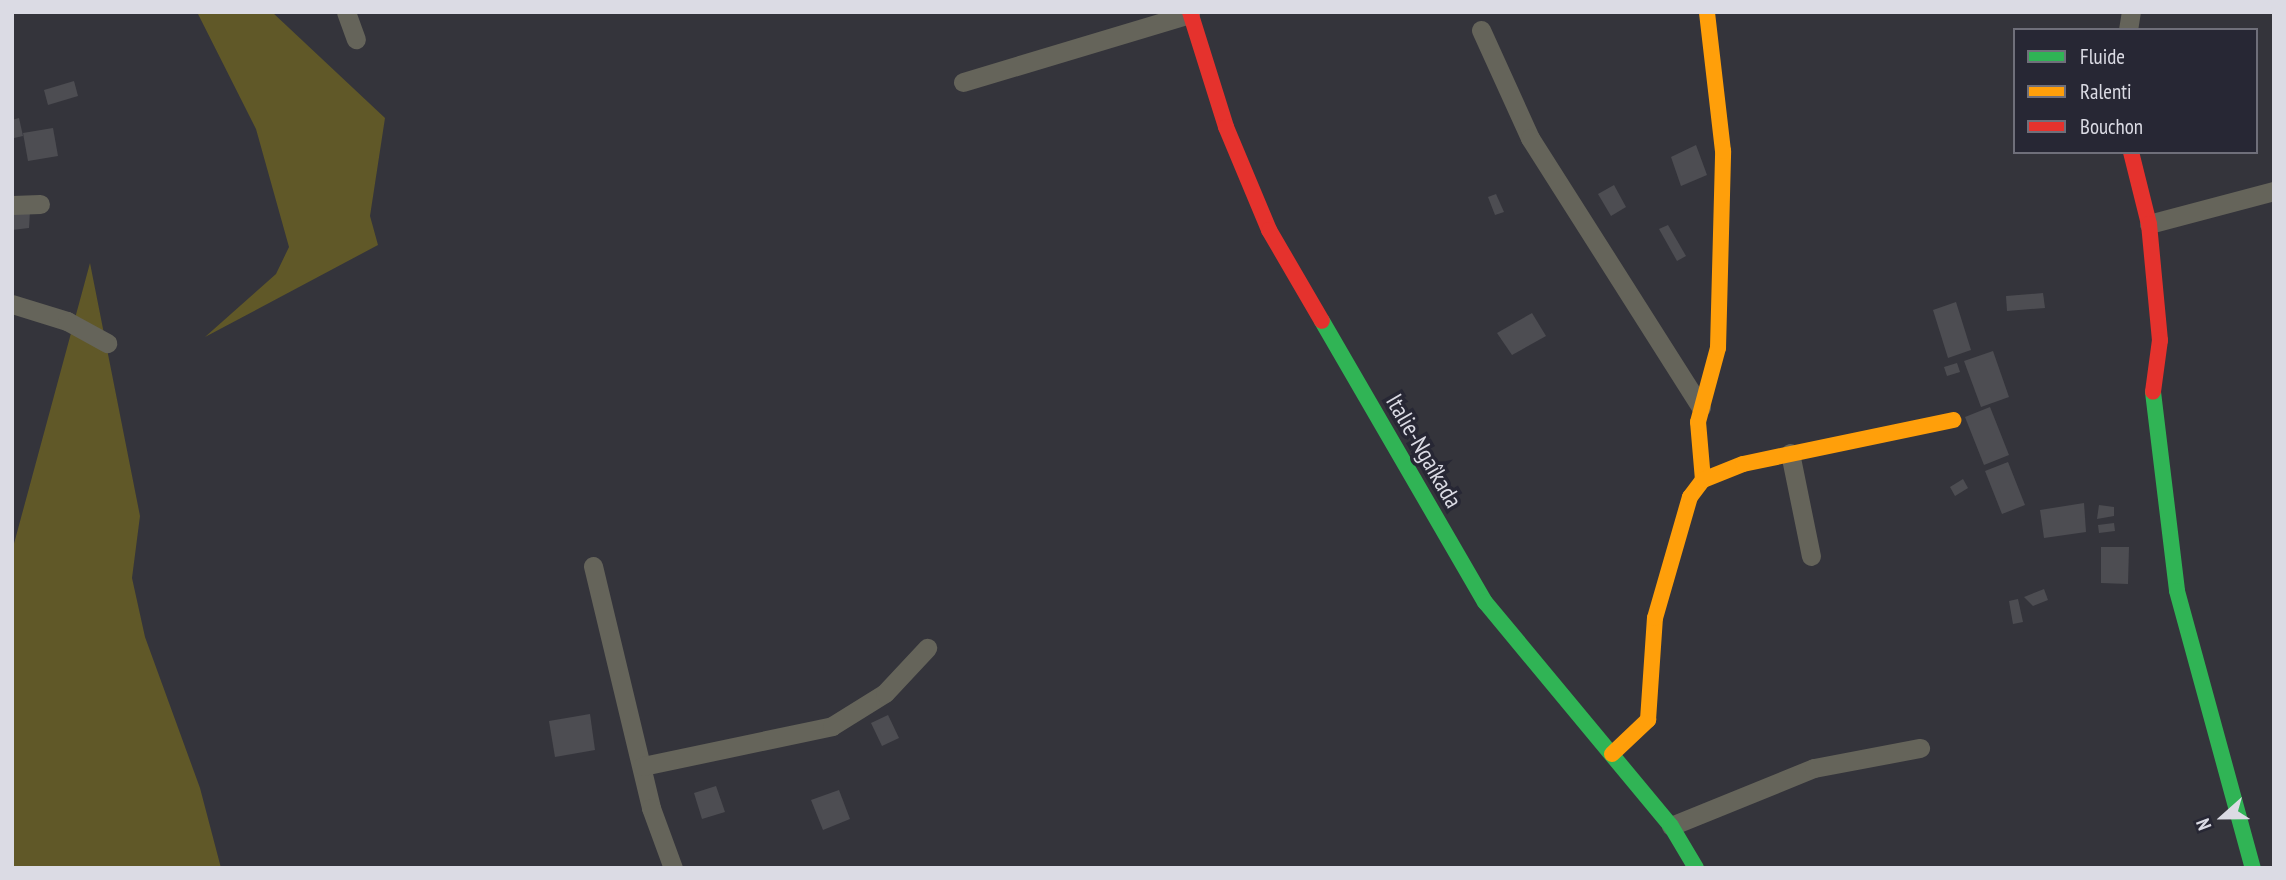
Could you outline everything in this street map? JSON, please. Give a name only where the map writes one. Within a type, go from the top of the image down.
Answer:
[{"type":"street","points":[[346,12],[356,39]]},
{"type":"street","points":[[1703,480],[1701,407],[1718,348],[1723,151],[1707,12]]},
{"type":"street","points":[[963,82],[1190,13]]},
{"type":"street","name":"Italie-Ngaîkada","points":[[1190,13],[1226,127],[1298,283],[1485,602],[1671,826],[1696,868]]},
{"type":"street","points":[[1481,30],[1530,138],[1701,407]]},
{"type":"street","points":[[2132,154],[2150,224],[2160,340],[2151,406],[2156,465],[2177,591],[2253,868]]},
{"type":"street","points":[[2150,224],[2274,191]]},
{"type":"street","points":[[12,205],[40,204]]},
{"type":"street","points":[[12,304],[67,321],[107,343]]},
{"type":"street","points":[[1612,754],[1648,720],[1654,618],[1690,497],[1703,480],[1790,453],[1953,420]]},
{"type":"street","points":[[1790,453],[1811,556]]},
{"type":"street","points":[[593,566],[643,766],[673,868]]},
{"type":"street","points":[[643,766],[832,726],[885,693],[927,648]]},
{"type":"street","points":[[1671,826],[1814,768],[1920,748]]},
{"type":"shaded area","points":[[197,12],[272,12],[385,118],[370,216],[378,245],[205,337],[276,274],[289,247],[256,129]]},
{"type":"shaded area","points":[[90,263],[140,516],[132,578],[145,637],[200,788],[221,868],[12,868],[12,551]]},
{"type":"building","points":[[74,81],[78,96],[48,105],[44,90]]},
{"type":"building","points":[[19,118],[23,136],[14,138],[12,120]]},
{"type":"building","points":[[53,128],[58,156],[28,161],[23,133]]},
{"type":"building","points":[[1696,145],[1707,175],[1681,186],[1671,157]]},
{"type":"building","points":[[1614,185],[1626,207],[1611,216],[1598,194]]},
{"type":"building","points":[[1496,194],[1504,212],[1495,215],[1488,197]]},
{"type":"building","points":[[30,211],[29,228],[12,230],[12,213]]},
{"type":"building","points":[[1668,225],[1686,256],[1677,261],[1659,229]]},
{"type":"building","points":[[2043,293],[2045,308],[2007,311],[2006,296]]},
{"type":"building","points":[[1956,302],[1971,350],[1948,358],[1933,310]]},
{"type":"building","points":[[1532,313],[1546,336],[1512,355],[1497,333]]},
{"type":"building","points":[[1993,351],[2009,397],[1981,407],[1964,361]]},
{"type":"building","points":[[1957,363],[1960,372],[1947,376],[1944,367]]},
{"type":"building","points":[[1990,407],[2009,455],[1984,465],[1965,417]]},
{"type":"building","points":[[2008,462],[2025,505],[2002,514],[1985,471]]},
{"type":"building","points":[[1963,479],[1968,488],[1955,496],[1950,487]]},
{"type":"building","points":[[2084,503],[2086,532],[2044,538],[2040,510]]},
{"type":"building","points":[[2099,505],[2114,507],[2114,516],[2097,519]]},
{"type":"building","points":[[2114,523],[2115,531],[2099,533],[2098,525]]},
{"type":"building","points":[[2101,547],[2129,547],[2128,584],[2101,583]]},
{"type":"building","points":[[2044,589],[2048,600],[2033,606],[2024,597]]},
{"type":"building","points":[[2018,599],[2023,622],[2013,624],[2009,601]]},
{"type":"building","points":[[590,714],[595,750],[555,757],[549,721]]},
{"type":"building","points":[[888,715],[899,738],[882,746],[871,723]]},
{"type":"building","points":[[716,786],[725,812],[702,819],[694,793]]},
{"type":"building","points":[[839,790],[850,819],[823,830],[811,800]]},
{"type":"traffic: fast","points":[[1322,321],[1485,602],[1671,826],[1696,868]]},
{"type":"traffic: fast","points":[[2153,392],[2177,591],[2253,868]]},
{"type":"traffic: slow","points":[[1703,480],[1698,422],[1718,348],[1723,151],[1707,12]]},
{"type":"traffic: slow","points":[[1612,754],[1648,720],[1655,618],[1690,497],[1703,480],[1743,464],[1953,420]]},
{"type":"traffic: jam","points":[[1190,12],[1226,127],[1269,230],[1322,321]]},
{"type":"traffic: jam","points":[[2132,154],[2149,224],[2160,340],[2153,392]]}]
